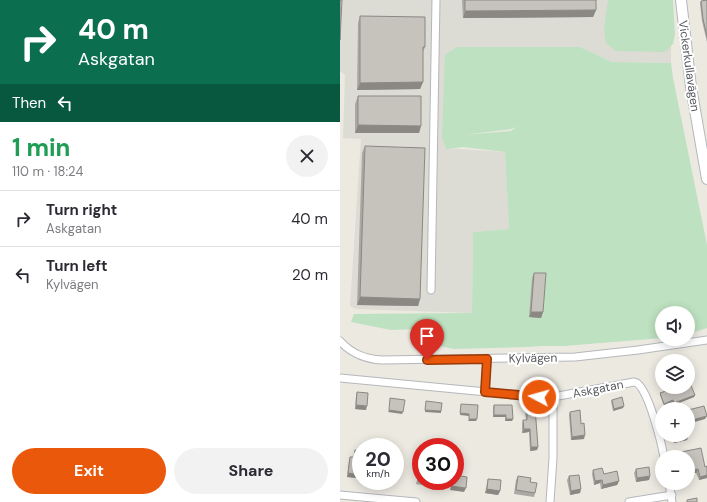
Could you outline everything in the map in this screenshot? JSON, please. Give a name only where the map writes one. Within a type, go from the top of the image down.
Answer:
[{"type":"main road","name":"Vickerkullavägen","points":[[681,0],[691,87],[707,179]]},
{"type":"street","points":[[431,290],[436,0]]},
{"type":"street","name":"Kylvägen","points":[[340,341],[356,354],[372,359],[382,360],[575,357],[707,340]]},
{"type":"street","points":[[485,392],[487,359]]},
{"type":"street","name":"Askgatan","points":[[340,378],[539,397],[553,397],[637,382],[647,398],[662,450]]},
{"type":"street","points":[[550,502],[553,458],[553,397]]},
{"type":"street","points":[[340,495],[416,502]]},
{"type":"street","points":[[629,502],[672,499]]},
{"type":"shaded area","points":[[340,0],[671,0],[671,63],[612,62],[580,47],[457,47],[446,148],[505,152],[509,229],[473,232],[472,313],[356,309],[350,306],[361,139],[343,138],[345,75],[340,71]]},
{"type":"green space","points":[[608,0],[673,0],[675,34],[673,44],[665,52],[616,51],[606,43],[604,29]]},
{"type":"green space","points":[[457,47],[580,47],[612,62],[671,63],[707,245],[707,328],[695,332],[695,306],[655,306],[655,339],[564,346],[454,349],[435,345],[415,329],[391,330],[351,322],[354,314],[472,313],[473,232],[509,229],[505,152],[463,147],[446,149],[442,137],[445,55]],"holes":[[[516,127],[511,131],[463,135],[511,129]]]},
{"type":"building","points":[[340,0],[342,0],[340,40]]},
{"type":"building","points":[[465,0],[596,0],[596,10],[465,11]]},
{"type":"building","points":[[707,0],[707,37],[701,1]]},
{"type":"building","points":[[360,16],[425,17],[423,82],[360,83]]},
{"type":"building","points":[[358,96],[421,96],[421,126],[358,125]]},
{"type":"building","points":[[365,146],[425,148],[420,299],[360,297]]},
{"type":"building","points":[[534,273],[546,273],[543,312],[531,312]]},
{"type":"building","points":[[357,392],[368,393],[367,406],[356,405]]},
{"type":"building","points":[[660,394],[695,395],[677,402],[674,402],[673,400],[663,402]]},
{"type":"building","points":[[622,397],[624,406],[614,409],[612,400]]},
{"type":"building","points":[[390,398],[405,400],[403,412],[389,410]]},
{"type":"building","points":[[426,401],[442,403],[441,411],[425,410]]},
{"type":"building","points":[[461,404],[478,405],[477,419],[469,419],[469,414],[460,413]]},
{"type":"building","points":[[494,405],[512,405],[513,419],[506,419],[506,415],[494,415]]},
{"type":"building","points":[[704,406],[707,416],[695,419],[695,408]]},
{"type":"building","points":[[535,407],[538,447],[531,447],[530,429],[524,429],[523,420],[527,420],[527,408]]},
{"type":"building","points":[[580,410],[581,424],[584,423],[585,435],[572,437],[570,412]]},
{"type":"building","points":[[701,448],[705,467],[707,466],[707,475],[700,477],[698,469],[695,470],[695,450],[691,450]]},
{"type":"building","points":[[350,457],[352,457],[352,474],[348,473]]},
{"type":"building","points":[[649,467],[650,476],[637,478],[636,469]]},
{"type":"building","points":[[602,468],[604,474],[617,471],[619,481],[603,485],[602,480],[595,481],[593,470]]},
{"type":"building","points":[[579,475],[581,489],[571,491],[569,476]]},
{"type":"building","points":[[464,476],[467,477],[466,488],[464,488]]},
{"type":"building","points":[[518,476],[531,478],[530,482],[537,483],[535,493],[516,490]]},
{"type":"building","points":[[488,479],[501,480],[500,491],[487,489]]},
{"type":"building","points":[[697,498],[697,502],[687,502],[687,500]]},
{"type":"route","points":[[427,360],[487,359],[485,392],[539,397]]}]
